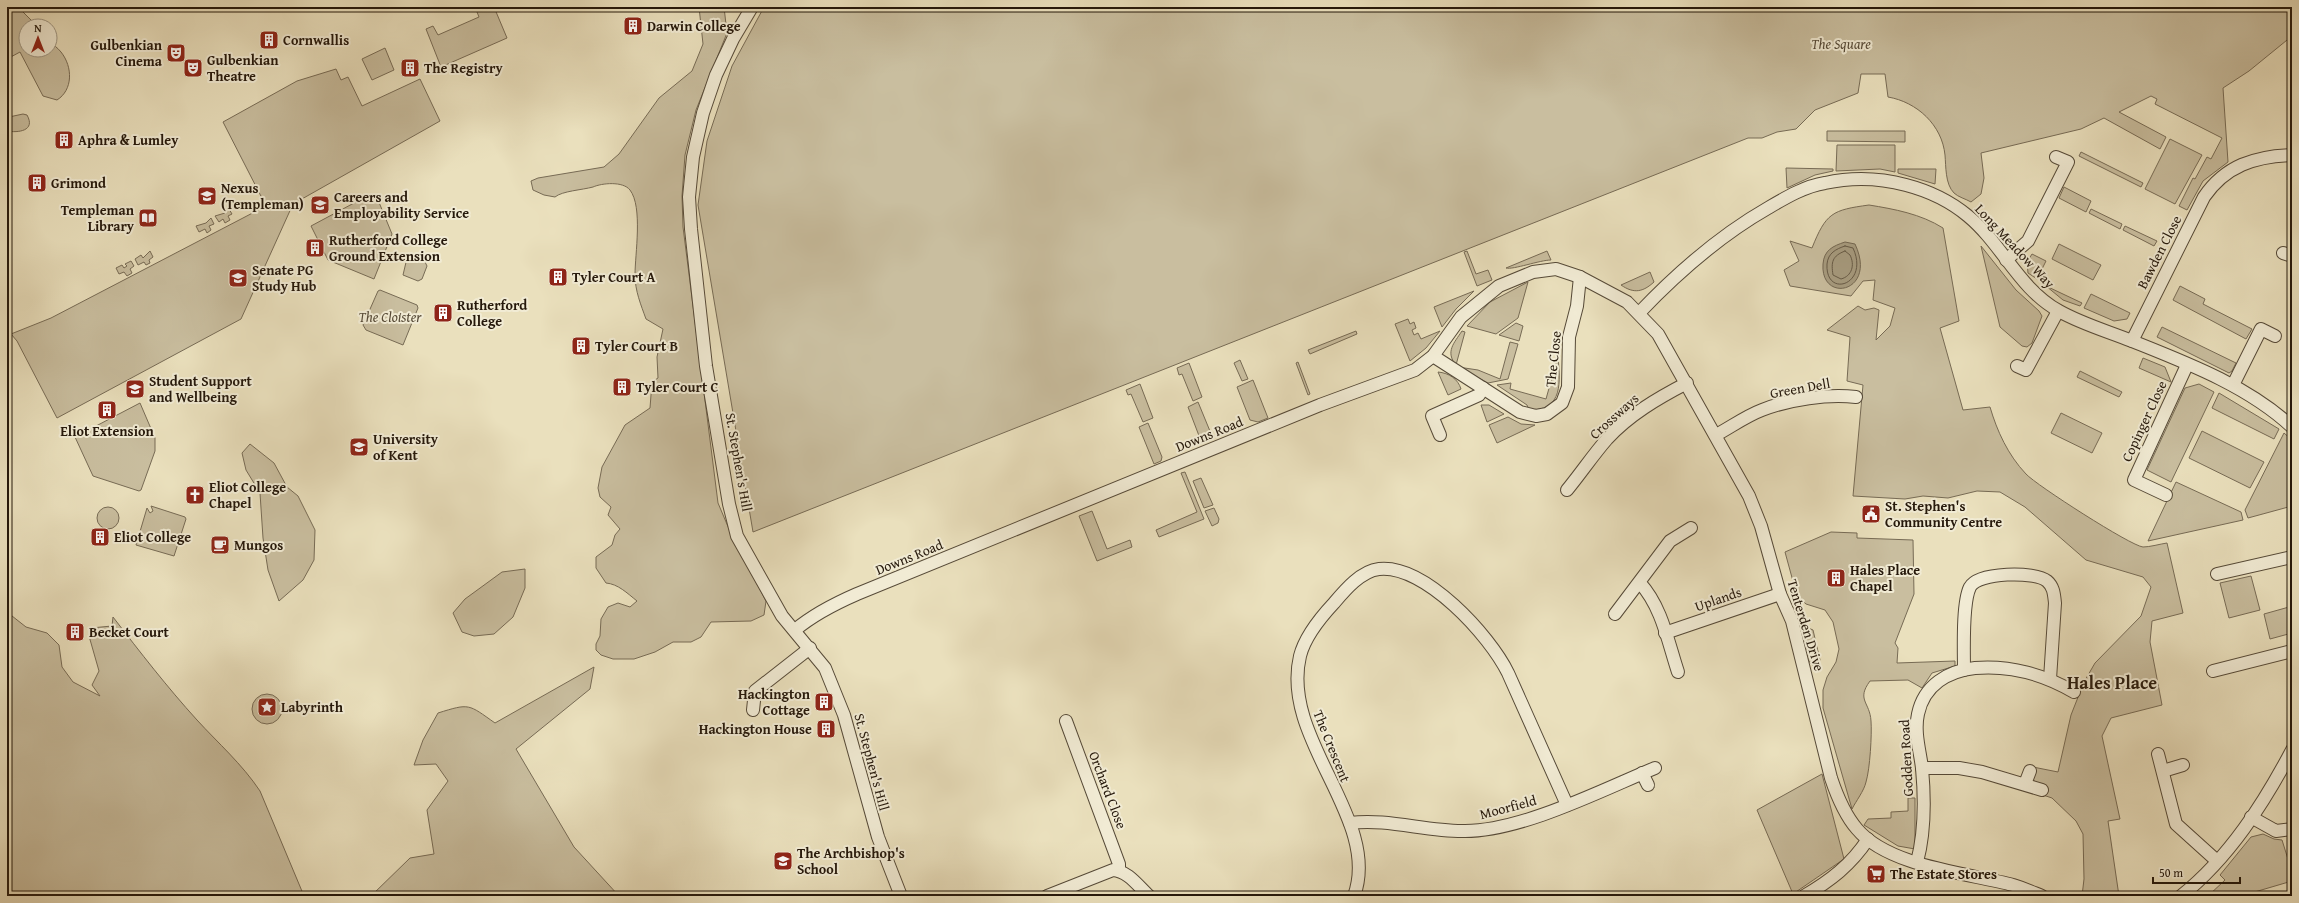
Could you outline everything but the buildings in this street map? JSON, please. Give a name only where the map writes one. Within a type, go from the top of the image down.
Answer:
[{"type":"street","name":"St. Stephen's Hill","points":[[752,7],[733,39],[703,113],[693,157],[689,197],[691,229],[706,366],[737,536],[772,600],[825,668],[836,694],[878,837],[901,896]]},
{"type":"street","name":"Bawden Close","points":[[2132,341],[2204,197],[2217,179],[2231,170],[2263,158],[2292,155]]},
{"type":"street","points":[[2006,260],[2028,241],[2068,162],[2056,157]]},
{"type":"street","name":"Long Meadow Way","points":[[1639,313],[1690,263],[1743,223],[1786,197],[1824,183],[1880,180],[1919,188],[1948,200],[1985,232],[2028,287],[2058,311],[2082,323],[2132,341],[2233,385],[2268,407],[2292,427]]},
{"type":"street","name":"Downs Road","points":[[795,630],[808,619],[832,605],[1320,405],[1412,371],[1433,356],[1461,317],[1499,286],[1533,272],[1556,269],[1580,277],[1614,293]]},
{"type":"street","name":"The Close","points":[[1433,356],[1516,410],[1527,415],[1547,414],[1562,403],[1568,386],[1569,337],[1577,306],[1580,277]]},
{"type":"street","name":"Tenterden Drive","points":[[1614,293],[1628,302],[1658,334],[1716,435],[1755,509],[1780,594],[1792,621],[1833,784],[1840,802],[1853,824],[1868,839],[1892,853],[1917,862],[2015,886],[2042,896]]},
{"type":"street","points":[[2017,366],[2026,370],[2058,311]]},
{"type":"street","points":[[2233,385],[2261,329],[2275,336]]},
{"type":"street","name":"Copinger Close","points":[[2166,495],[2134,480],[2187,365]]},
{"type":"street","name":"Crossways","points":[[1569,484],[1608,438],[1626,422],[1650,404],[1687,383]]},
{"type":"street","points":[[1440,435],[1432,416],[1479,395],[1483,388]]},
{"type":"street","name":"Green Dell","points":[[1716,435],[1761,410],[1773,406],[1850,394]]},
{"type":"street","points":[[1615,614],[1640,583],[1670,541],[1686,533]]},
{"type":"street","points":[[2217,574],[2292,557]]},
{"type":"street","name":"The Crescent","points":[[1354,896],[1358,876],[1354,837],[1350,823],[1304,722],[1299,690],[1300,657],[1312,631],[1333,604],[1362,576],[1380,569],[1400,572],[1434,590],[1469,618],[1490,643],[1508,673],[1567,805]]},
{"type":"street","points":[[1964,670],[1966,601],[1969,588],[1974,581],[1989,575],[2034,576],[2047,580],[2054,591],[2055,603],[2050,679]]},
{"type":"street","points":[[1640,583],[1652,598],[1665,633],[1672,667]]},
{"type":"street","name":"Uplands","points":[[1665,633],[1780,594]]},
{"type":"street","points":[[753,710],[756,691],[810,648]]},
{"type":"street","points":[[2213,671],[2292,651]]},
{"type":"street","name":"Godden Road","points":[[1917,862],[1922,842],[1924,821],[1922,768],[1917,733],[1918,714],[1930,688],[1941,678],[1964,670],[1988,667],[2030,673],[2050,679],[2074,692]]},
{"type":"street","name":"Orchard Close","points":[[1066,721],[1119,864],[1119,870]]},
{"type":"street","points":[[2181,896],[2196,884],[2217,861],[2251,817],[2273,786],[2292,750]]},
{"type":"street","points":[[2158,754],[2176,824],[2217,861]]},
{"type":"street","points":[[2163,771],[2183,765]]},
{"type":"street","name":"Moorfield","points":[[1350,823],[1365,821],[1433,829],[1485,830],[1534,817],[1567,805],[1655,768]]},
{"type":"street","points":[[1922,768],[1959,768],[1982,772],[2042,790]]},
{"type":"street","points":[[2025,784],[2030,771]]},
{"type":"street","points":[[1642,773],[1648,786]]},
{"type":"street","points":[[2251,817],[2276,831],[2292,829]]},
{"type":"street","points":[[1804,896],[1847,866],[1857,856],[1868,839]]},
{"type":"street","points":[[1047,896],[1113,870],[1119,870],[1128,875],[1149,896]]},
{"type":"green space","points":[[475,7],[494,7],[507,38],[441,67],[426,29],[433,26],[438,35],[479,17]]},
{"type":"green space","points":[[699,7],[724,7],[727,33],[696,110],[685,155],[682,196],[683,227],[718,503],[732,536],[766,601],[764,615],[751,621],[711,622],[701,637],[691,642],[673,642],[655,652],[634,659],[613,659],[601,655],[596,650],[596,644],[600,636],[601,619],[608,607],[618,603],[630,607],[637,601],[618,587],[606,583],[596,568],[596,557],[612,545],[615,535],[620,529],[608,515],[611,507],[600,497],[598,488],[602,467],[625,425],[650,408],[652,382],[658,378],[657,357],[663,329],[646,319],[637,292],[635,275],[637,219],[634,198],[630,190],[623,185],[607,184],[567,192],[555,197],[544,195],[533,190],[531,181],[538,178],[604,167],[619,154],[659,98],[692,71],[703,44]]},
{"type":"green space","name":"The Square","points":[[764,7],[2292,7],[2292,36],[2249,71],[2223,88],[2228,162],[2203,181],[2187,210],[2179,206],[2193,178],[2195,179],[2207,157],[2211,159],[2222,138],[2155,104],[2157,99],[2151,96],[2119,112],[2166,137],[2160,149],[2104,118],[2081,129],[1981,153],[1984,178],[1981,194],[1971,202],[1954,193],[1949,185],[1946,175],[1943,144],[1933,125],[1918,110],[1909,104],[1888,97],[1885,74],[1861,74],[1858,93],[1815,110],[1796,129],[1777,132],[1762,138],[1748,138],[753,532],[698,205],[707,141],[732,66]]},
{"type":"green space","points":[[15,9],[21,10],[29,18],[18,18],[18,53],[7,59],[7,14]]},
{"type":"green space","points":[[385,48],[394,70],[372,80],[362,59]]},
{"type":"green space","points":[[58,49],[68,64],[70,78],[66,90],[57,100],[43,96],[23,58],[58,58]]},
{"type":"green space","points":[[336,69],[341,80],[348,77],[362,106],[420,79],[440,121],[293,204],[241,319],[57,418],[17,341],[11,334],[51,318],[266,206],[223,122],[297,81]]},
{"type":"green space","points":[[7,113],[9,117],[23,114],[27,115],[29,120],[28,128],[16,132],[7,131]]},
{"type":"green space","points":[[1827,131],[1905,131],[1905,142],[1827,141]]},
{"type":"green space","points":[[2170,139],[2202,155],[2175,204],[2145,189]]},
{"type":"green space","points":[[1837,145],[1895,145],[1895,172],[1880,169],[1836,171]]},
{"type":"green space","points":[[2081,152],[2143,183],[2141,187],[2079,156]]},
{"type":"green space","points":[[1786,168],[1833,169],[1833,171],[1815,175],[1787,188]]},
{"type":"green space","points":[[1898,169],[1936,169],[1935,184],[1898,173]]},
{"type":"green space","points":[[2064,187],[2091,201],[2086,212],[2059,198]]},
{"type":"green space","points":[[369,195],[376,195],[392,234],[374,279],[328,260],[311,226]]},
{"type":"green space","points":[[1869,205],[1898,210],[1926,219],[1943,228],[1959,321],[1940,328],[1963,410],[1990,407],[2004,442],[2020,467],[2033,480],[2064,502],[2135,544],[2143,547],[2167,543],[2183,613],[2152,621],[2150,642],[2162,705],[2111,718],[2102,736],[2120,819],[2108,821],[2119,896],[2082,896],[2084,879],[2083,834],[2076,821],[2052,798],[2043,795],[2040,784],[2030,779],[2033,767],[2058,772],[2071,715],[2084,682],[2095,663],[2141,616],[2151,587],[2143,577],[2086,560],[2025,507],[2000,492],[1977,491],[1948,498],[1923,496],[1905,499],[1853,496],[1863,385],[1847,381],[1850,337],[1827,330],[1858,306],[1865,310],[1874,308],[1879,310],[1876,340],[1890,326],[1895,308],[1873,300],[1875,280],[1863,281],[1851,296],[1790,286],[1784,270],[1799,261],[1790,241],[1812,248],[1826,220],[1832,215],[1846,209]]},
{"type":"green space","points":[[229,209],[232,214],[228,216],[230,220],[225,223],[223,219],[219,222],[215,216],[225,213]]},
{"type":"green space","points":[[2091,209],[2122,224],[2120,229],[2089,213]]},
{"type":"green space","points":[[211,218],[214,224],[209,226],[211,230],[207,233],[205,229],[199,232],[196,226],[206,223]]},
{"type":"green space","points":[[2125,226],[2157,241],[2154,246],[2123,230]]},
{"type":"green space","points":[[2059,244],[2101,265],[2093,280],[2052,259]]},
{"type":"green space","points":[[1981,246],[2016,290],[2039,311],[2042,316],[2032,343],[2027,347],[2022,346],[2000,327]]},
{"type":"green space","points":[[150,251],[153,257],[149,260],[150,263],[146,265],[144,262],[138,265],[135,259],[141,255],[143,258]]},
{"type":"green space","points":[[1467,251],[1476,274],[1488,270],[1492,280],[1477,286],[1464,252]]},
{"type":"green space","points":[[1547,251],[1551,260],[1514,268],[1506,268]]},
{"type":"green space","points":[[2032,254],[2046,261],[2037,279],[2028,273],[2027,262]]},
{"type":"green space","points":[[411,257],[425,262],[427,266],[422,279],[418,281],[403,275],[407,258]]},
{"type":"green space","points":[[131,261],[134,266],[130,269],[132,273],[127,276],[124,272],[119,274],[116,268],[122,265],[124,268],[127,266],[125,264]]},
{"type":"green space","points":[[1650,272],[1654,282],[1642,290],[1634,291],[1621,285]]},
{"type":"green space","points":[[1528,282],[1518,318],[1496,334],[1467,326],[1490,302]]},
{"type":"green space","points":[[2046,286],[2082,303],[2080,306],[2063,300]]},
{"type":"green space","points":[[2180,286],[2205,299],[2203,304],[2252,329],[2246,339],[2173,300]]},
{"type":"green space","name":"The Cloister","points":[[380,290],[417,305],[418,308],[403,345],[366,330],[363,325],[378,291]]},
{"type":"green space","points":[[1474,291],[1456,309],[1442,327],[1434,307]]},
{"type":"green space","points":[[2091,294],[2130,313],[2127,319],[2114,321],[2084,308]]},
{"type":"green space","points":[[1408,319],[1410,324],[1414,322],[1416,328],[1412,330],[1414,335],[1418,333],[1421,339],[1440,331],[1426,348],[1410,361],[1395,324]]},
{"type":"green space","points":[[1516,323],[1523,326],[1519,341],[1499,335]]},
{"type":"green space","points":[[2162,327],[2236,363],[2232,371],[2229,373],[2157,337]]},
{"type":"green space","points":[[1356,331],[1357,334],[1310,354],[1308,350]]},
{"type":"green space","points":[[1462,331],[1465,332],[1456,365],[1451,356],[1451,352]]},
{"type":"green space","points":[[1510,342],[1518,344],[1508,379],[1488,383],[1458,367],[1478,370],[1500,379]]},
{"type":"green space","points":[[1558,356],[1559,384],[1554,400],[1549,406],[1529,410],[1527,405],[1497,385],[1511,383],[1510,389],[1546,399]]},
{"type":"green space","points":[[2143,358],[2165,367],[2171,382],[2139,368]]},
{"type":"green space","points":[[1240,360],[1248,379],[1242,381],[1234,363]]},
{"type":"green space","points":[[1298,362],[1310,394],[1308,395],[1296,363]]},
{"type":"green space","points":[[1189,363],[1202,397],[1193,401],[1182,374],[1179,375],[1177,368]]},
{"type":"green space","points":[[2080,371],[2122,392],[2119,397],[2077,377]]},
{"type":"green space","points":[[1438,372],[1452,377],[1458,382],[1461,389],[1448,395]]},
{"type":"green space","points":[[1253,380],[1268,418],[1258,422],[1250,420],[1237,387]]},
{"type":"green space","points":[[1140,384],[1153,418],[1143,422],[1131,394],[1128,395],[1126,390]]},
{"type":"green space","points":[[2199,384],[2214,392],[2171,482],[2147,470],[2185,388]]},
{"type":"green space","points":[[2219,393],[2279,429],[2274,439],[2212,408]]},
{"type":"green space","points":[[1198,402],[1212,436],[1201,441],[1188,407]]},
{"type":"green space","points":[[140,403],[155,438],[155,451],[141,490],[139,491],[93,476],[75,437]]},
{"type":"green space","points":[[1481,405],[1489,405],[1504,414],[1487,422]]},
{"type":"green space","points":[[2061,413],[2102,433],[2092,453],[2051,433]]},
{"type":"green space","points":[[1508,417],[1521,424],[1535,425],[1497,443],[1489,425]]},
{"type":"green space","points":[[1148,423],[1162,457],[1161,461],[1154,464],[1139,427]]},
{"type":"green space","points":[[2202,431],[2264,462],[2250,488],[2189,458]]},
{"type":"green space","points":[[2284,433],[2292,440],[2292,506],[2248,518],[2245,510]]},
{"type":"green space","points":[[250,444],[274,463],[287,487],[298,496],[315,530],[314,560],[303,580],[279,601],[268,570],[263,538],[260,493],[246,470],[242,453]]},
{"type":"green space","points":[[1185,472],[1204,519],[1159,537],[1156,530],[1197,512],[1181,473]]},
{"type":"green space","points":[[1201,478],[1213,505],[1204,508],[1193,481]]},
{"type":"green space","points":[[2176,482],[2241,512],[2243,520],[2148,541]]},
{"type":"green space","points":[[151,506],[185,517],[186,519],[174,556],[136,545],[147,508],[150,513],[153,511]]},
{"type":"green space","points":[[108,507],[116,510],[119,518],[116,526],[108,529],[100,526],[97,518],[100,510]]},
{"type":"green space","points":[[1214,508],[1219,519],[1218,523],[1212,526],[1205,511]]},
{"type":"green space","points":[[1092,511],[1107,549],[1130,540],[1132,547],[1097,561],[1079,516]]},
{"type":"green space","points":[[1831,532],[1857,533],[1857,538],[1913,540],[1914,594],[1895,643],[1898,648],[1897,663],[1955,661],[1955,666],[1932,673],[1922,688],[1908,680],[1870,681],[1864,693],[1871,721],[1869,769],[1865,785],[1852,809],[1823,708],[1823,690],[1827,677],[1836,662],[1839,649],[1833,622],[1825,610],[1806,604],[1797,596],[1785,552]]},
{"type":"green space","points":[[525,569],[525,588],[513,617],[494,634],[474,636],[462,632],[453,613],[465,599],[502,572]]},
{"type":"green space","points":[[2251,576],[2260,610],[2229,618],[2220,583]]},
{"type":"green space","points":[[2289,607],[2292,633],[2270,639],[2264,614]]},
{"type":"green space","points":[[7,612],[26,627],[47,633],[59,645],[62,667],[73,682],[100,696],[92,685],[99,671],[89,636],[91,628],[112,626],[113,617],[175,695],[238,763],[260,791],[304,896],[7,896]]},
{"type":"green space","points":[[1806,627],[1813,630],[1820,660],[1817,664],[1812,665],[1808,660],[1801,632]]},
{"type":"green space","points":[[594,667],[590,689],[516,749],[574,847],[619,896],[371,896],[410,858],[434,854],[427,810],[448,781],[436,764],[414,765],[423,740],[438,713],[468,707],[474,709],[495,723]]},
{"type":"green space","name":"Labyrinth","points":[[267,694],[278,698],[282,709],[278,720],[267,724],[256,720],[252,709],[256,698]]},
{"type":"green space","points":[[1822,774],[1844,859],[1793,894],[1757,810]]},
{"type":"green space","points":[[1908,798],[1915,798],[1915,849],[1898,846],[1864,825],[1868,819],[1891,818],[1891,812],[1908,811]]},
{"type":"green space","points":[[2263,834],[2274,839],[2282,840],[2292,872],[2292,881],[2241,896],[2208,896],[2225,880],[2220,875],[2251,837]]},
{"type":"water","points":[[1845,242],[1855,244],[1860,261],[1859,273],[1854,282],[1846,287],[1838,288],[1830,285],[1824,277],[1823,264],[1825,255],[1830,249]]},
{"type":"place","name":"Darwin College","points":[[633,26]]},
{"type":"place","name":"Cornwallis","points":[[269,40]]},
{"type":"place","name":"Gulbenkian Cinema","points":[[176,53]]},
{"type":"place","name":"Gulbenkian Theatre","points":[[193,68]]},
{"type":"place","name":"The Registry","points":[[410,68]]},
{"type":"place","name":"Aphra & Lumley","points":[[64,140]]},
{"type":"place","name":"Grimond","points":[[37,183]]},
{"type":"place","name":"Nexus (Templeman)","points":[[207,196]]},
{"type":"place","name":"Careers and Employability Service","points":[[320,205]]},
{"type":"place","name":"Templeman Library","points":[[148,218]]},
{"type":"place","name":"Rutherford College Ground Extension","points":[[315,248]]},
{"type":"place","name":"Tyler Court A","points":[[558,277]]},
{"type":"place","name":"Senate PG Study Hub","points":[[238,278]]},
{"type":"place","name":"Rutherford College","points":[[443,313]]},
{"type":"place","name":"Tyler Court B","points":[[581,346]]},
{"type":"place","name":"Tyler Court C","points":[[622,387]]},
{"type":"place","name":"Student Support and Wellbeing","points":[[135,389]]},
{"type":"place","name":"Eliot Extension","points":[[107,410]]},
{"type":"place","name":"University of Kent","points":[[359,447]]},
{"type":"place","name":"Eliot College Chapel","points":[[195,495]]},
{"type":"place","name":"St. Stephen's Community Centre","points":[[1871,514]]},
{"type":"place","name":"Eliot College","points":[[100,537]]},
{"type":"place","name":"Mungos","points":[[220,545]]},
{"type":"place","name":"Hales Place Chapel","points":[[1836,578]]},
{"type":"place","name":"Becket Court","points":[[75,632]]},
{"type":"place","name":"Hackington Cottage","points":[[824,702]]},
{"type":"place","name":"Labyrinth","points":[[267,707]]},
{"type":"place","name":"Hackington House","points":[[826,729]]},
{"type":"place","name":"The Archbishop's School","points":[[783,861]]},
{"type":"place","name":"The Estate Stores","points":[[1876,874]]},
{"type":"district","name":"Hales Place","points":[[2112,682]]}]
